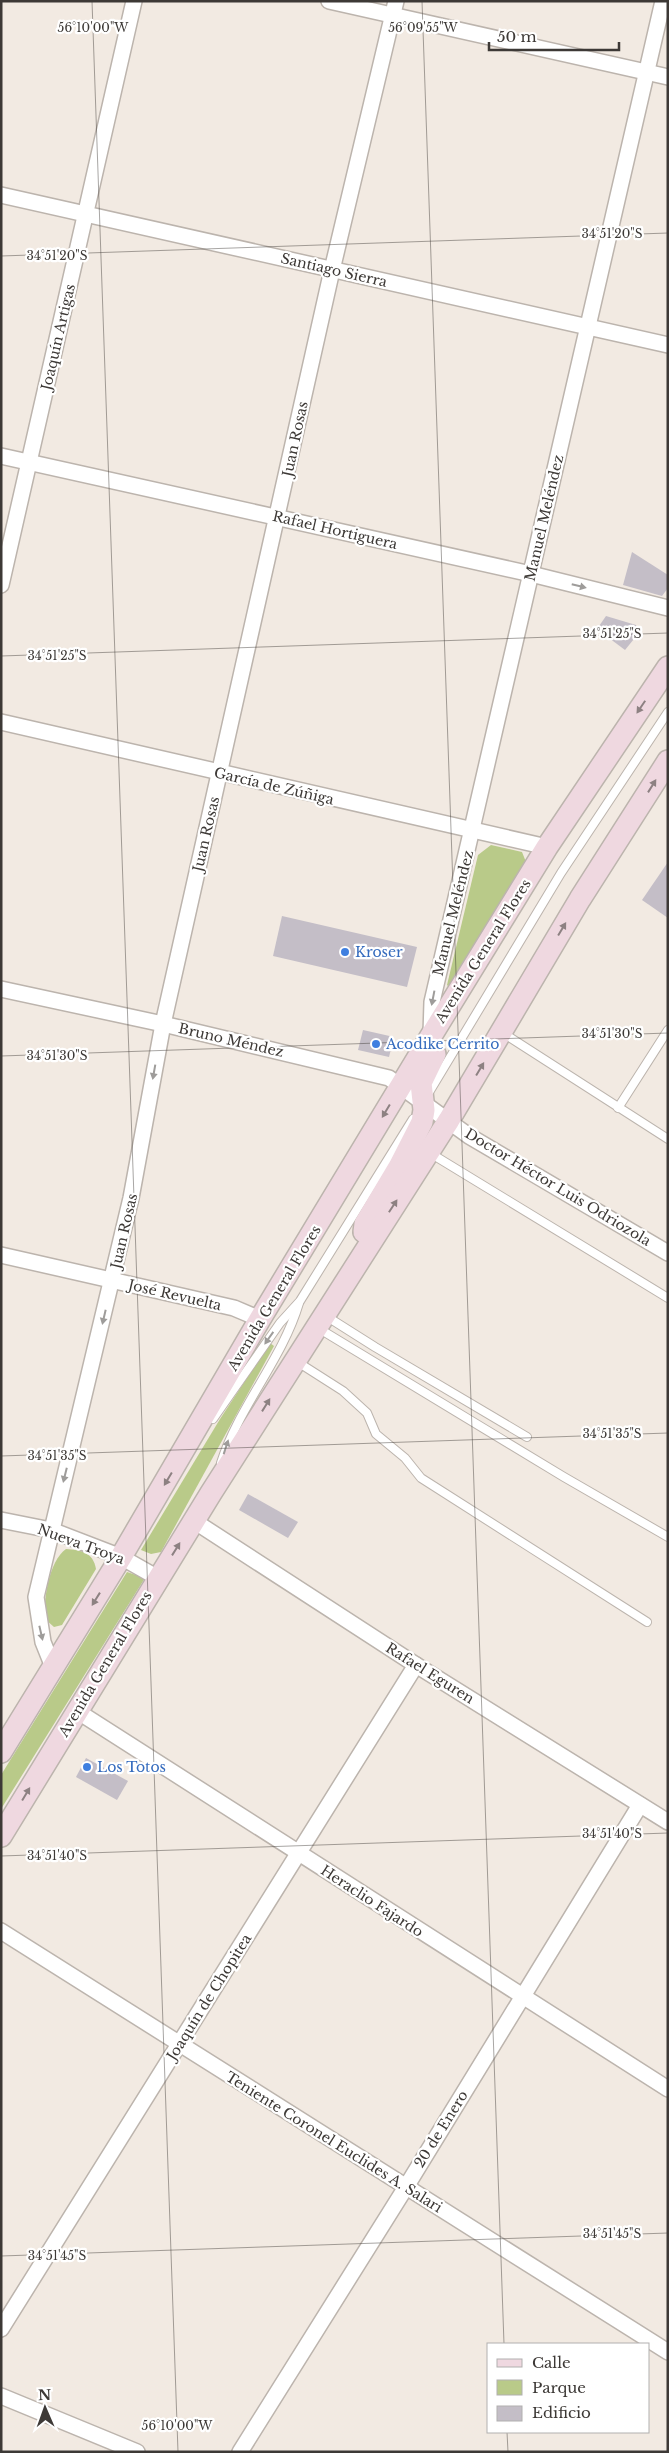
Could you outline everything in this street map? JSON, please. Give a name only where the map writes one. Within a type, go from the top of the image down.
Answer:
[{"type":"main road","name":"Avenida General Flores","points":[[3,1744],[121,1557],[202,1423],[260,1319],[547,847],[668,667]]},
{"type":"main road","name":"Avenida General Flores","points":[[1,1836],[211,1493],[449,1120],[580,899],[668,761]]},
{"type":"main road","points":[[357,1262],[365,1224],[422,1122],[423,1102],[421,1083],[425,1072],[455,1020],[459,991]]},
{"type":"street","name":"Joaquín Artigas","points":[[1,585],[134,1]]},
{"type":"street","points":[[330,1],[395,8],[668,78]]},
{"type":"street","name":"Manuel Meléndez","points":[[431,1036],[432,1002],[473,831],[586,328],[648,73],[663,1]]},
{"type":"street","name":"Juan Rosas","points":[[53,1667],[44,1642],[36,1597],[132,1198],[163,1024],[278,518],[332,270],[395,8]]},
{"type":"street","name":"Santiago Sierra","points":[[1,195],[668,345]]},
{"type":"street","name":"Rafael Hortiguera","points":[[1,456],[531,574],[668,608]]},
{"type":"street","name":"García de Zúñiga","points":[[1,722],[547,847]]},
{"type":"street","name":"Bruno Méndez","points":[[1,989],[163,1024],[389,1078],[402,1085],[449,1120]]},
{"type":"street","name":"Doctor Héctor Luis Odriozola","points":[[449,1120],[469,1136],[668,1253]]},
{"type":"street","name":"José Revuelta","points":[[1,1255],[234,1308],[260,1319]]},
{"type":"street","name":"Nueva Troya","points":[[1,1520],[52,1530],[121,1557],[158,1578]]},
{"type":"street","name":"Rafael Eguren","points":[[194,1521],[416,1665],[668,1822]]},
{"type":"street","name":"Joaquín de Chopitea","points":[[1,2329],[416,1665]]},
{"type":"street","name":"Heraclio Fajardo","points":[[77,1711],[299,1855],[668,2089]]},
{"type":"street","name":"20 de Enero","points":[[240,2452],[406,2187],[640,1805]]},
{"type":"street","name":"Teniente Coronel Euclides A. Salari","points":[[1,1931],[668,2352]]},
{"type":"street","points":[[1,2396],[137,2452]]},
{"type":"lane","name":"Avenida General Flores","points":[[202,1423],[214,1418],[280,1322],[300,1301],[561,873],[668,712]]},
{"type":"lane","points":[[618,1108],[668,1030]]},
{"type":"lane","points":[[502,1032],[668,1139]]},
{"type":"lane","points":[[428,1152],[668,1298]]},
{"type":"lane","name":"Avenida General Flores","points":[[211,1493],[229,1437],[292,1327],[300,1301]]},
{"type":"lane","points":[[321,1321],[375,1347],[527,1437]]},
{"type":"lane","points":[[321,1321],[564,1477],[668,1537]]},
{"type":"lane","points":[[295,1360],[343,1391],[367,1413],[376,1434],[405,1458],[421,1478],[647,1622]]},
{"type":"green space","points":[[491,845],[522,852],[526,862],[450,988],[447,985],[478,855]]},
{"type":"green space","points":[[270,1343],[274,1346],[161,1552],[151,1554],[141,1550],[220,1419]]},
{"type":"green space","points":[[66,1549],[77,1550],[89,1555],[96,1569],[62,1625],[54,1627],[45,1619],[46,1592],[55,1562]]},
{"type":"green space","points":[[127,1572],[145,1578],[1,1809],[1,1775]]},
{"type":"building","points":[[632,552],[668,575],[668,588],[662,596],[623,585]]},
{"type":"building","points":[[606,616],[636,625],[638,634],[625,650],[597,629]]},
{"type":"building","points":[[668,862],[668,918],[642,900]]},
{"type":"building","name":"Kroser","points":[[282,916],[417,947],[407,987],[273,956]]},
{"type":"building","name":"Acodike Cerrito","points":[[363,1030],[394,1037],[389,1057],[358,1050]]},
{"type":"building","points":[[248,1494],[298,1522],[288,1538],[239,1510]]},
{"type":"building","points":[[86,1758],[128,1781],[117,1800],[76,1777]]},
{"type":"place","name":"Kroser","points":[[345,952]]},
{"type":"place","name":"Acodike Cerrito","points":[[376,1044]]},
{"type":"place","name":"Los Totos","points":[[87,1767]]}]
